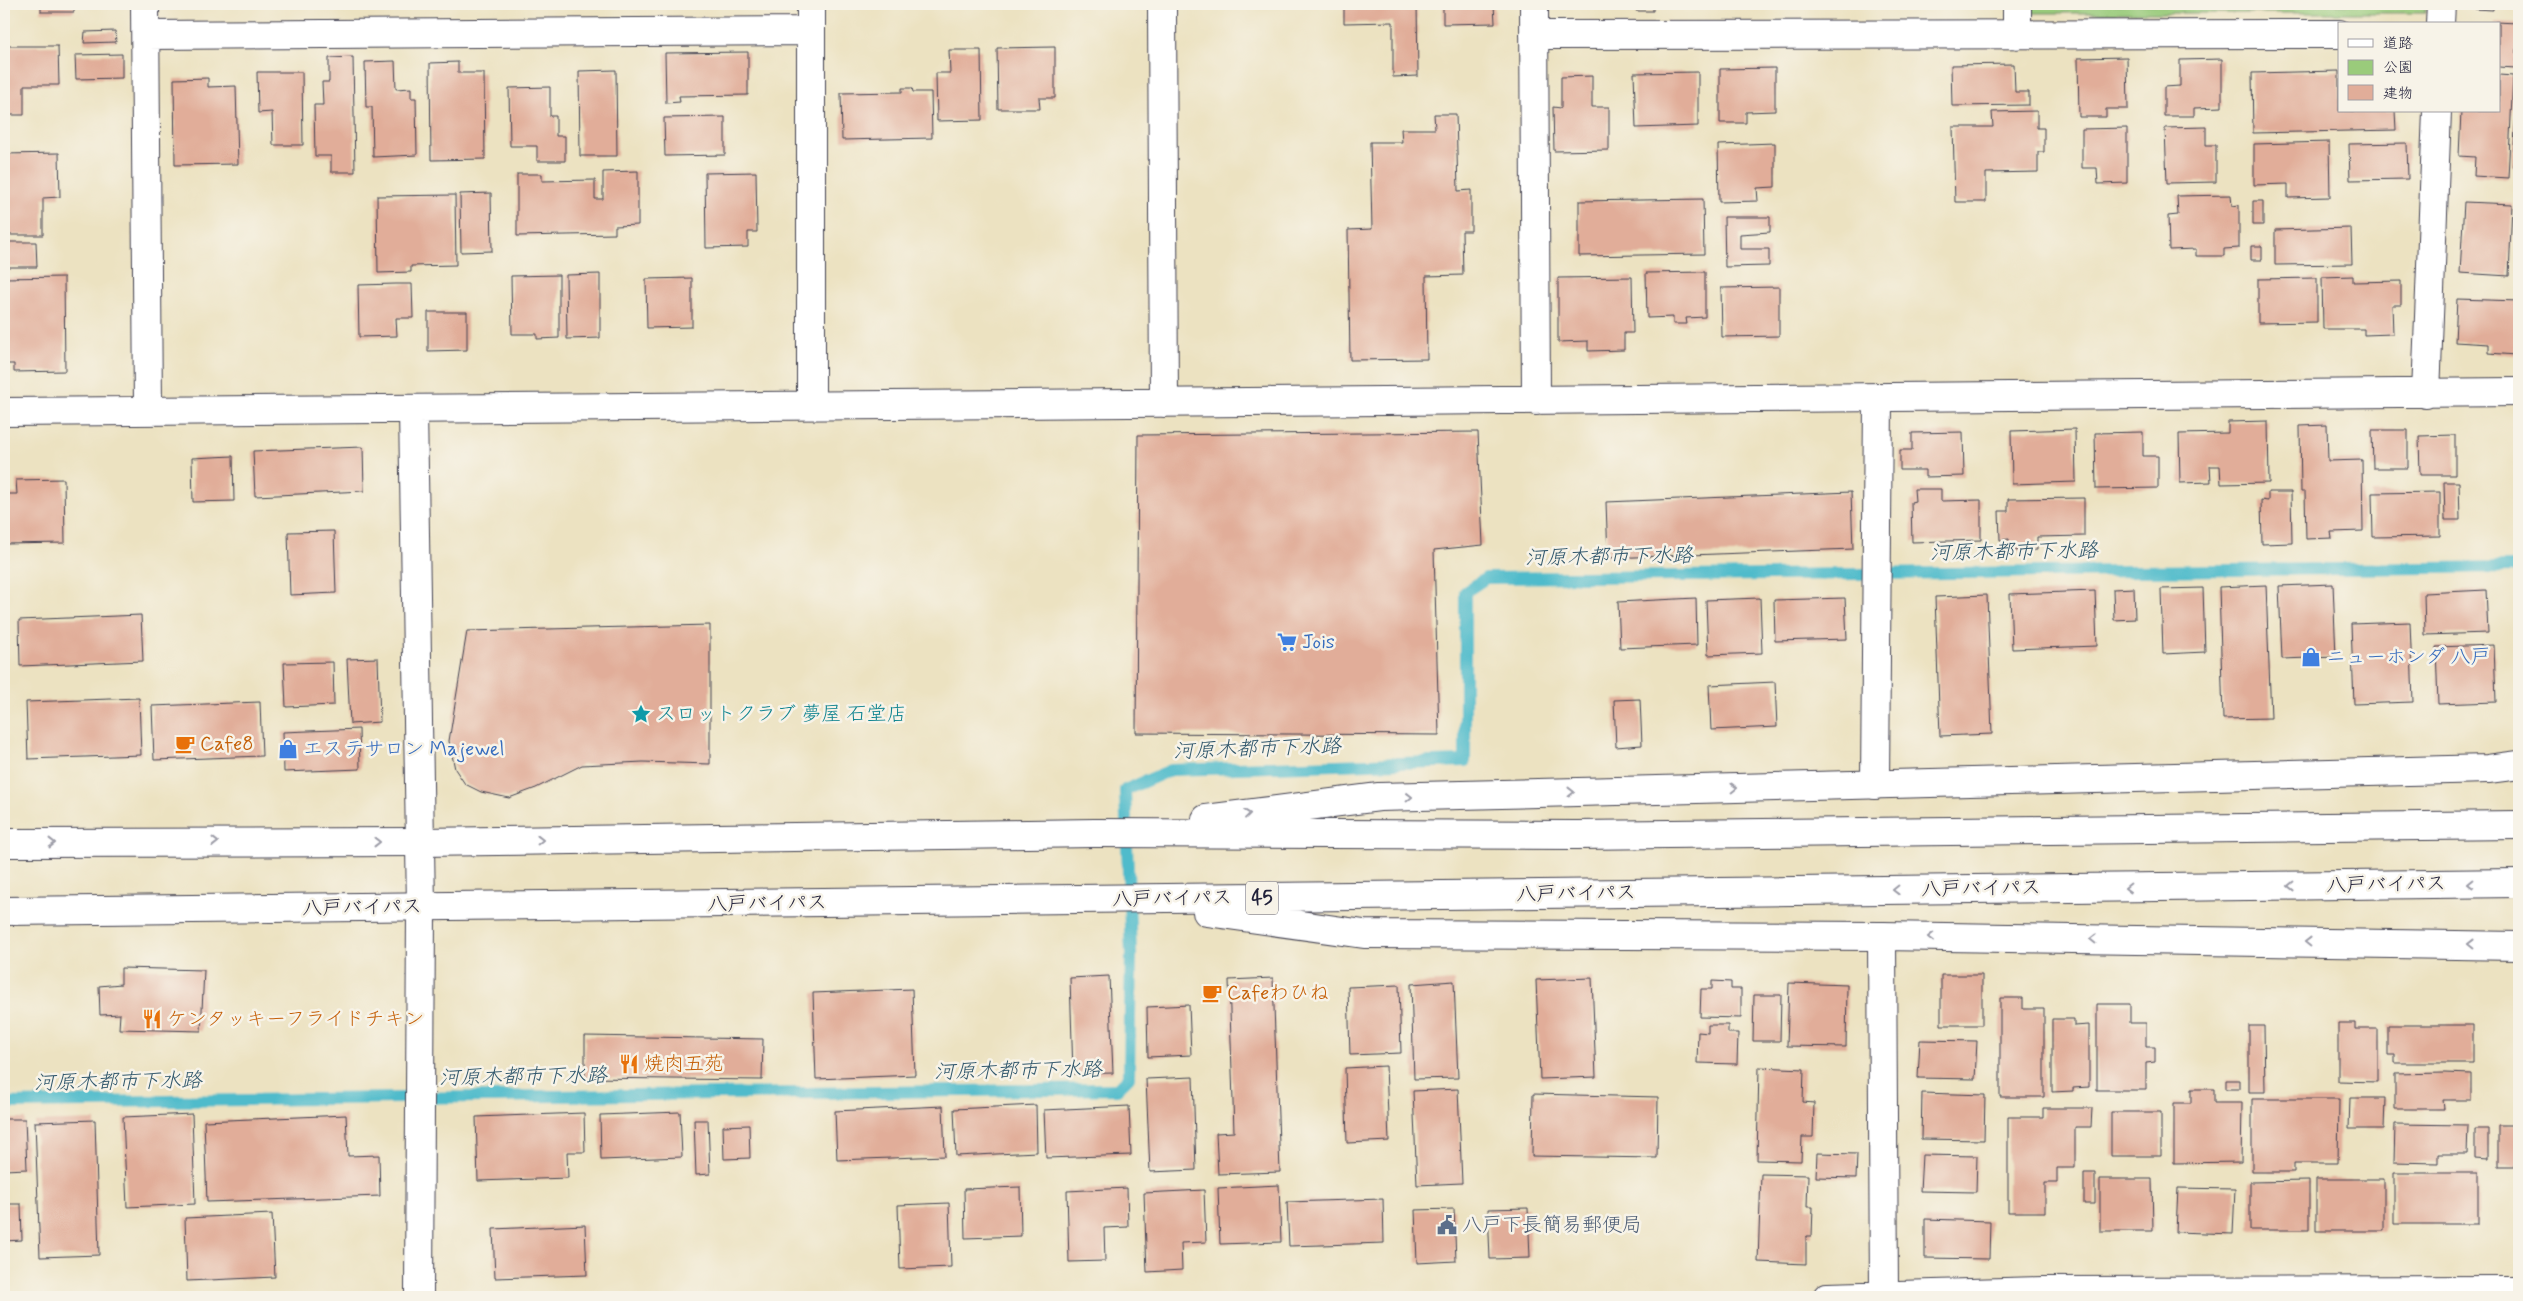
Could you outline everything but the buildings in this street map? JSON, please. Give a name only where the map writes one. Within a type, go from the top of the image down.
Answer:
[{"type":"main road","points":[[145,4],[148,411]]},
{"type":"main road","points":[[811,4],[811,405]]},
{"type":"main road","points":[[1162,4],[1164,403]]},
{"type":"main road","points":[[1534,4],[1536,401]]},
{"type":"main road","points":[[2017,4],[2017,35]]},
{"type":"main road","points":[[2440,22],[2441,4]]},
{"type":"main road","points":[[146,35],[811,31]]},
{"type":"main road","points":[[1534,35],[2338,34]]},
{"type":"main road","points":[[2426,394],[2436,112]]},
{"type":"main road","points":[[4,412],[2519,392]]},
{"type":"main road","points":[[1875,785],[1878,397]]},
{"type":"main road","points":[[413,410],[421,907],[419,1297]]},
{"type":"main road","points":[[1095,833],[1379,797],[2488,769],[2519,765]]},
{"type":"main road","points":[[4,843],[420,842],[1095,833],[1576,835],[2519,825]]},
{"type":"main road","name":"八戸バイパス","points":[[4,911],[2519,883]]},
{"type":"main road","points":[[1116,900],[1364,934],[1882,936],[2519,946]]},
{"type":"main road","points":[[1882,936],[1884,1296]]},
{"type":"main road","points":[[1827,1297],[2519,1290]]},
{"type":"green space","points":[[2033,4],[2425,4],[2425,13],[2033,13]]},
{"type":"waterway","name":"河原木都市下水路","points":[[4,1103],[1117,1089],[1129,1077],[1131,954],[1125,790],[1171,770],[1465,761],[1465,592],[1486,578],[2519,567]]},
{"type":"place","name":"Jois","points":[[1287,642]]},
{"type":"place","name":"ニューホンダ 八戸","points":[[2311,657]]},
{"type":"place","name":"スロットクラブ 夢屋 石堂店","points":[[641,714]]},
{"type":"place","name":"Cafe8","points":[[185,744]]},
{"type":"place","name":"エステサロン Majewel","points":[[288,749]]},
{"type":"place","name":"Cafeわひね","points":[[1212,993]]},
{"type":"place","name":"ケンタッキーフライドチキン","points":[[152,1019]]},
{"type":"place","name":"焼肉五苑","points":[[629,1064]]},
{"type":"place","name":"八戸下長簡易郵便局","points":[[1447,1225]]}]
